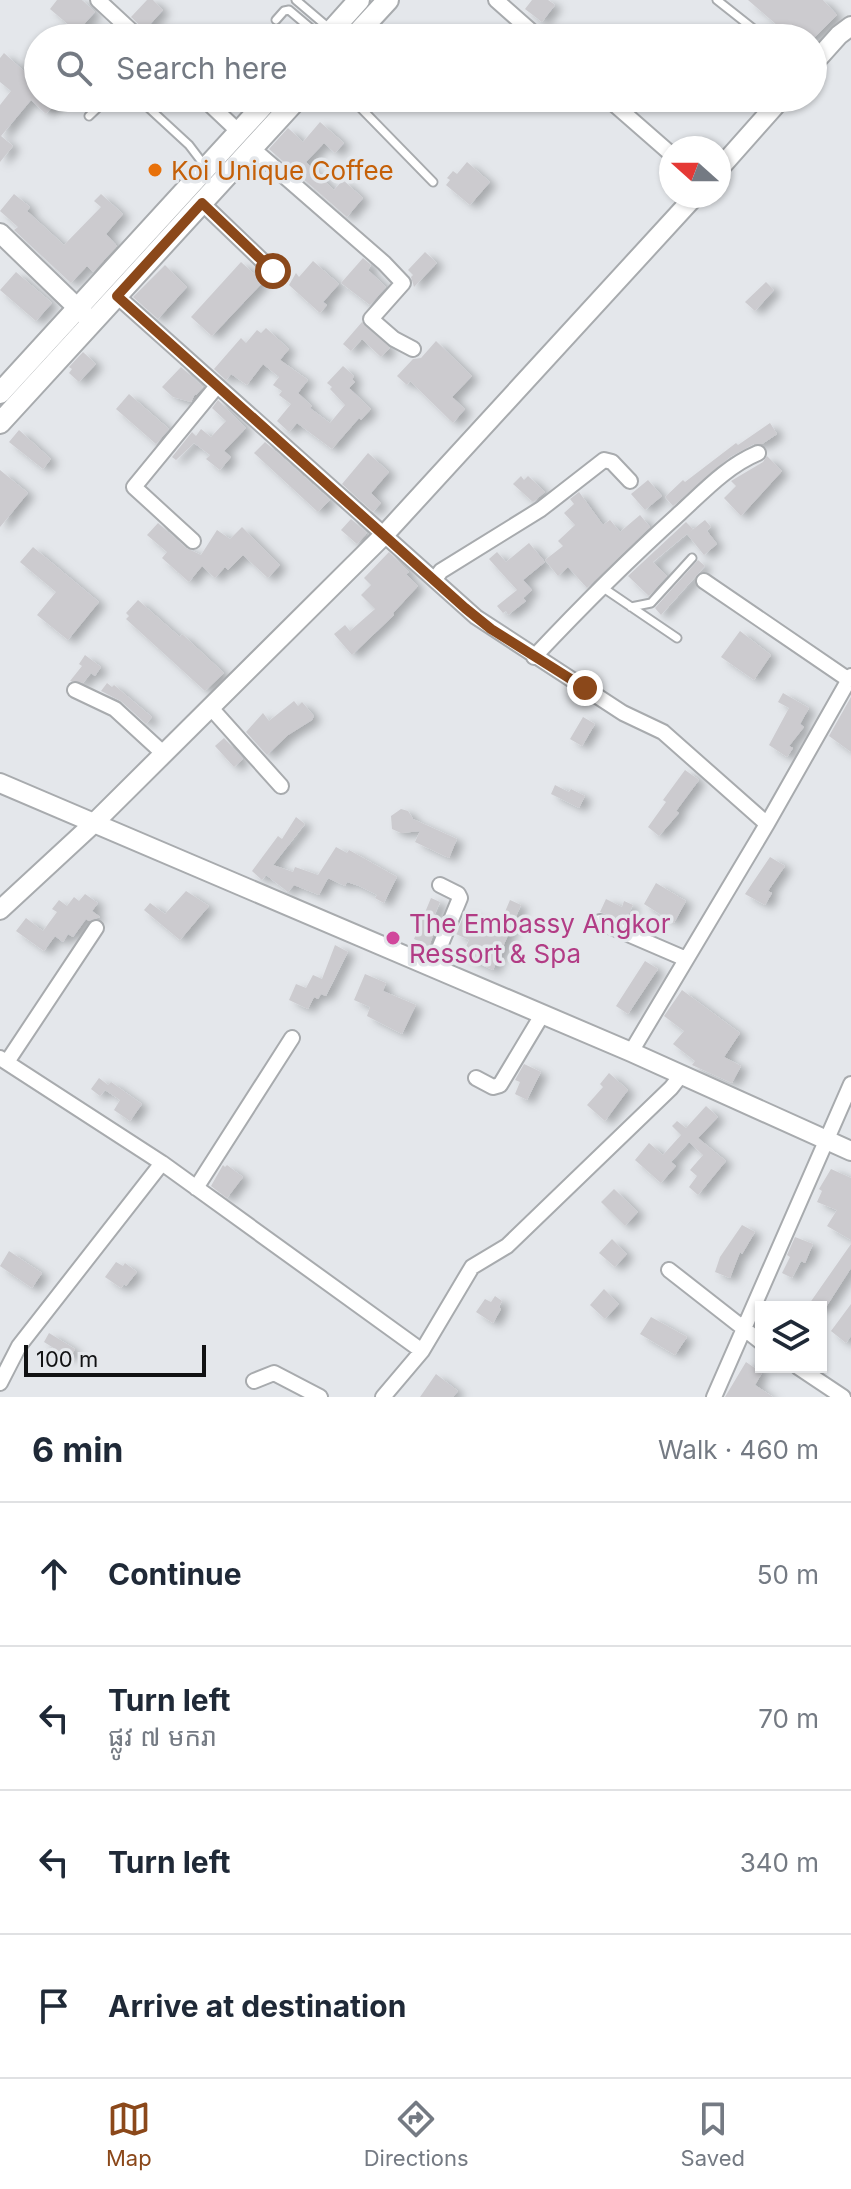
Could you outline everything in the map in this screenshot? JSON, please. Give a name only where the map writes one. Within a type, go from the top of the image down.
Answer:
[{"type":"main road","points":[[337,24],[359,0]]},
{"type":"main road","points":[[366,24],[388,0]]},
{"type":"main road","points":[[0,423],[206,168],[257,112]]},
{"type":"main road","points":[[1,390],[85,315],[117,296],[285,112]]},
{"type":"street","points":[[98,0],[124,24]]},
{"type":"street","points":[[496,0],[523,24]]},
{"type":"street","points":[[827,48],[851,26]]},
{"type":"street","points":[[218,112],[239,132]]},
{"type":"street","points":[[623,112],[659,144]]},
{"type":"street","points":[[731,155],[770,112]]},
{"type":"street","points":[[252,148],[403,283],[371,319],[394,339],[413,349]]},
{"type":"street","points":[[202,203],[273,271]]},
{"type":"street","points":[[0,910],[93,824],[385,534],[684,208]]},
{"type":"street","points":[[0,233],[85,315]]},
{"type":"street","points":[[117,296],[491,629],[623,713],[663,732],[767,824]]},
{"type":"street","points":[[193,541],[134,487],[217,386]]},
{"type":"street","points":[[534,657],[622,565],[717,479],[743,459],[758,453]]},
{"type":"street","points":[[435,579],[441,571],[541,509],[604,460],[612,462],[630,481]]},
{"type":"street","points":[[631,1052],[850,678],[704,581]]},
{"type":"street","points":[[75,690],[115,709],[164,754]]},
{"type":"street","points":[[211,708],[281,786]]},
{"type":"street","points":[[0,783],[682,1074],[851,1151]]},
{"type":"street","points":[[431,968],[460,898],[440,885]]},
{"type":"street","points":[[600,922],[686,959]]},
{"type":"street","points":[[96,928],[4,1060],[162,1163],[422,1351]]},
{"type":"street","points":[[476,1078],[493,1087],[500,1085],[542,1015]]},
{"type":"street","points":[[196,1188],[292,1038]]},
{"type":"street","points":[[383,1397],[422,1351],[472,1267],[507,1246],[682,1074]]},
{"type":"street","points":[[714,1397],[851,1084]]},
{"type":"street","points":[[0,1383],[19,1346],[162,1163]]},
{"type":"street","points":[[669,1270],[755,1338]]},
{"type":"street","points":[[254,1381],[274,1373],[320,1397]]},
{"type":"street","points":[[807,1373],[843,1397]]},
{"type":"lane","points":[[296,0],[317,24]]},
{"type":"lane","points":[[717,0],[747,24]]},
{"type":"lane","points":[[276,20],[289,10],[310,24]]},
{"type":"lane","points":[[89,116],[93,112]]},
{"type":"lane","points":[[153,112],[189,145],[206,168]]},
{"type":"lane","points":[[365,112],[433,182]]},
{"type":"lane","points":[[631,607],[651,603],[692,558]]},
{"type":"lane","points":[[602,587],[677,638]]},
{"type":"building","points":[[57,0],[82,0],[95,12],[84,24],[68,24],[50,9]]},
{"type":"building","points":[[147,0],[153,0],[163,10],[150,24],[139,24],[131,17]]},
{"type":"building","points":[[532,0],[548,0],[555,5],[542,22],[525,9]]},
{"type":"building","points":[[748,0],[823,0],[837,15],[827,25],[776,24]]},
{"type":"building","points":[[4,53],[24,71],[24,108],[1,136],[13,146],[0,162],[0,105],[11,91],[0,82],[0,58]]},
{"type":"building","points":[[320,122],[344,143],[335,153],[324,143],[306,162],[334,190],[343,180],[363,198],[347,217],[269,149],[288,128],[303,142]]},
{"type":"building","points":[[467,162],[490,182],[470,205],[446,185],[453,171],[457,174]]},
{"type":"building","points":[[14,194],[30,207],[27,211],[64,245],[101,207],[94,201],[101,194],[123,214],[106,234],[117,246],[93,272],[87,266],[71,283],[14,230],[18,227],[0,211]]},
{"type":"building","points":[[425,252],[437,263],[414,287],[413,275],[408,270]]},
{"type":"building","points":[[363,258],[371,265],[368,270],[386,287],[370,305],[341,283]]},
{"type":"building","points":[[313,261],[339,284],[323,302],[327,305],[320,313],[289,285],[296,273],[299,277]]},
{"type":"building","points":[[241,262],[263,282],[212,336],[191,317]]},
{"type":"building","points":[[165,265],[187,287],[158,319],[133,297]]},
{"type":"building","points":[[16,272],[52,303],[36,321],[0,290]]},
{"type":"building","points":[[766,282],[774,290],[755,311],[745,302]]},
{"type":"building","points":[[362,322],[390,348],[381,357],[362,339],[351,351],[343,344]]},
{"type":"building","points":[[266,328],[289,349],[280,360],[308,380],[298,393],[312,406],[310,408],[330,423],[345,405],[327,383],[343,366],[354,376],[352,379],[355,382],[349,388],[371,409],[332,449],[297,423],[289,432],[277,421],[291,404],[279,395],[282,391],[273,385],[279,377],[263,364],[247,385],[231,374],[226,380],[214,369],[241,338],[246,343],[257,330],[261,333]]},
{"type":"building","points":[[436,341],[472,376],[452,397],[465,409],[453,423],[410,381],[407,385],[397,376],[413,359],[421,358]]},
{"type":"building","points":[[83,352],[96,364],[79,382],[69,373],[72,369],[69,367]]},
{"type":"building","points":[[181,367],[203,387],[191,402],[173,397],[162,387]]},
{"type":"building","points":[[129,394],[169,429],[156,444],[116,409]]},
{"type":"building","points":[[218,400],[246,428],[224,451],[231,457],[220,470],[206,459],[210,455],[194,443],[176,460],[172,457],[192,432],[196,436],[201,429],[211,437],[226,421],[212,408]]},
{"type":"building","points":[[770,423],[777,434],[730,457],[673,506],[665,497],[683,480],[685,482],[736,443],[738,445]]},
{"type":"building","points":[[19,430],[51,459],[43,469],[9,442]]},
{"type":"building","points":[[265,442],[330,500],[318,512],[254,453]]},
{"type":"building","points":[[368,453],[389,472],[371,493],[381,503],[373,512],[342,484]]},
{"type":"building","points":[[767,456],[782,471],[741,516],[724,498],[736,486],[731,481],[763,462]]},
{"type":"building","points":[[0,470],[28,493],[0,527]]},
{"type":"building","points":[[521,476],[524,480],[528,476],[545,492],[533,502],[513,484]]},
{"type":"building","points":[[648,480],[662,496],[645,510],[631,494]]},
{"type":"building","points":[[579,492],[603,525],[610,520],[620,532],[640,515],[650,527],[587,588],[568,567],[558,576],[545,560],[563,546],[558,541],[575,525],[564,513],[574,504],[570,499]]},
{"type":"building","points":[[351,519],[367,533],[357,544],[341,530]]},
{"type":"building","points":[[705,520],[711,527],[707,531],[717,544],[704,555],[687,534]]},
{"type":"building","points":[[686,522],[693,529],[653,562],[667,576],[649,596],[628,576]]},
{"type":"building","points":[[158,523],[186,548],[201,555],[217,530],[230,539],[242,527],[280,565],[268,578],[243,555],[215,578],[202,566],[189,582],[162,558],[167,552],[147,535]]},
{"type":"building","points":[[529,543],[545,562],[523,580],[532,590],[523,598],[526,601],[508,615],[497,606],[517,590],[489,559],[497,552],[506,562]]},
{"type":"building","points":[[33,547],[99,602],[68,640],[37,615],[56,592],[20,562]]},
{"type":"building","points":[[389,552],[418,586],[394,615],[352,655],[334,634],[345,625],[350,631],[375,609],[361,595],[371,585],[364,578]]},
{"type":"building","points":[[698,560],[705,566],[661,615],[655,608]]},
{"type":"building","points":[[138,600],[180,637],[182,634],[224,673],[205,691],[126,619],[129,616],[126,613]]},
{"type":"building","points":[[740,631],[771,655],[754,680],[721,657]]},
{"type":"building","points":[[85,655],[101,667],[95,676],[91,673],[83,683],[70,681],[82,666],[79,664]]},
{"type":"building","points":[[107,683],[112,687],[114,685],[152,717],[146,724],[121,701],[101,691]]},
{"type":"building","points":[[783,693],[809,708],[800,724],[804,727],[789,746],[793,748],[787,757],[769,745],[789,708],[778,702]]},
{"type":"building","points":[[851,697],[851,752],[829,736]]},
{"type":"building","points":[[294,701],[298,706],[302,702],[314,716],[312,720],[288,735],[267,755],[246,732],[263,713],[269,721]]},
{"type":"building","points":[[583,717],[595,724],[582,746],[570,739]]},
{"type":"building","points":[[224,738],[243,759],[234,767],[215,746]]},
{"type":"building","points":[[685,770],[699,780],[676,811],[679,813],[659,836],[648,827]]},
{"type":"building","points":[[555,785],[585,796],[579,808],[551,794]]},
{"type":"building","points":[[401,809],[408,811],[413,819],[457,839],[449,858],[415,842],[420,831],[401,833],[392,829],[391,816]]},
{"type":"building","points":[[296,817],[305,824],[273,865],[293,872],[295,867],[318,875],[336,847],[347,853],[349,850],[397,877],[384,903],[375,898],[377,895],[359,886],[347,882],[345,886],[328,878],[319,895],[294,885],[288,892],[266,875],[262,880],[252,871],[278,836],[282,839]]},
{"type":"building","points":[[770,857],[785,866],[768,891],[772,893],[765,905],[745,894]]},
{"type":"building","points":[[656,883],[686,901],[674,923],[644,904]]},
{"type":"building","points":[[186,891],[209,906],[180,940],[144,910],[150,903],[165,914]]},
{"type":"building","points":[[85,894],[98,903],[92,911],[100,917],[89,921],[86,919],[73,937],[68,934],[63,942],[55,936],[44,951],[16,931],[26,918],[43,931],[57,912],[52,909],[59,900],[67,906],[74,897],[79,901]]},
{"type":"building","points":[[431,898],[440,902],[428,931],[434,933],[429,946],[414,939]]},
{"type":"building","points":[[606,899],[622,907],[624,901],[633,905],[625,922],[600,912]]},
{"type":"building","points":[[510,900],[521,905],[493,970],[462,956],[469,940],[456,934],[465,912],[499,926]]},
{"type":"building","points":[[335,945],[348,952],[326,996],[321,994],[318,999],[314,997],[308,1009],[289,1000],[296,984],[306,988],[313,975],[322,979]]},
{"type":"building","points":[[645,961],[658,969],[628,1014],[616,1006]]},
{"type":"building","points":[[365,974],[386,983],[383,991],[416,1005],[402,1034],[367,1016],[370,1007],[354,1000]]},
{"type":"building","points":[[682,990],[740,1033],[724,1057],[741,1066],[732,1083],[692,1065],[695,1061],[673,1044],[684,1031],[664,1016]]},
{"type":"building","points":[[524,1064],[541,1072],[527,1100],[515,1094],[520,1082],[515,1080]]},
{"type":"building","points":[[609,1073],[628,1090],[605,1121],[587,1105],[603,1087],[600,1084]]},
{"type":"building","points":[[99,1078],[108,1085],[111,1082],[142,1104],[130,1121],[114,1110],[120,1100],[105,1090],[100,1096],[91,1089]]},
{"type":"building","points":[[706,1106],[718,1117],[698,1138],[726,1161],[698,1195],[689,1187],[697,1176],[690,1170],[703,1155],[689,1142],[671,1162],[676,1166],[661,1183],[635,1160],[649,1143],[663,1155],[681,1135],[672,1126],[677,1121],[686,1128]]},
{"type":"building","points":[[223,1165],[243,1177],[227,1198],[211,1186]]},
{"type":"building","points":[[831,1169],[851,1178],[851,1240],[827,1226],[837,1210],[817,1202],[822,1191],[819,1189]]},
{"type":"building","points":[[614,1189],[638,1212],[625,1226],[601,1202]]},
{"type":"building","points":[[742,1225],[755,1232],[742,1254],[740,1252],[730,1278],[715,1272],[720,1257]]},
{"type":"building","points":[[795,1237],[813,1244],[805,1263],[801,1261],[792,1278],[782,1273]]},
{"type":"building","points":[[612,1239],[627,1254],[615,1267],[599,1253]]},
{"type":"building","points":[[851,1244],[851,1268],[827,1305],[827,1301],[811,1301]]},
{"type":"building","points":[[9,1251],[42,1273],[32,1288],[0,1266]]},
{"type":"building","points":[[116,1262],[123,1266],[125,1263],[137,1272],[121,1288],[105,1277]]},
{"type":"building","points":[[604,1289],[619,1304],[605,1319],[590,1305]]},
{"type":"building","points":[[495,1296],[502,1301],[493,1323],[476,1312],[485,1299],[491,1302]]},
{"type":"building","points":[[851,1304],[851,1336],[846,1343],[831,1331]]},
{"type":"building","points":[[651,1317],[687,1337],[675,1355],[640,1334]]},
{"type":"building","points":[[49,1333],[75,1349],[70,1358],[44,1342]]},
{"type":"building","points":[[746,1362],[755,1368],[755,1373],[762,1373],[755,1385],[773,1397],[725,1397]]},
{"type":"building","points":[[436,1374],[458,1391],[453,1397],[420,1397]]},
{"type":"place","name":"Koi Unique Coffee","points":[[155,170]]},
{"type":"place","name":"The Embassy Angkor Ressort & Spa","points":[[393,938]]},
{"type":"route","points":[[273,271],[202,203],[117,296],[465,608],[491,629],[585,688]]}]
